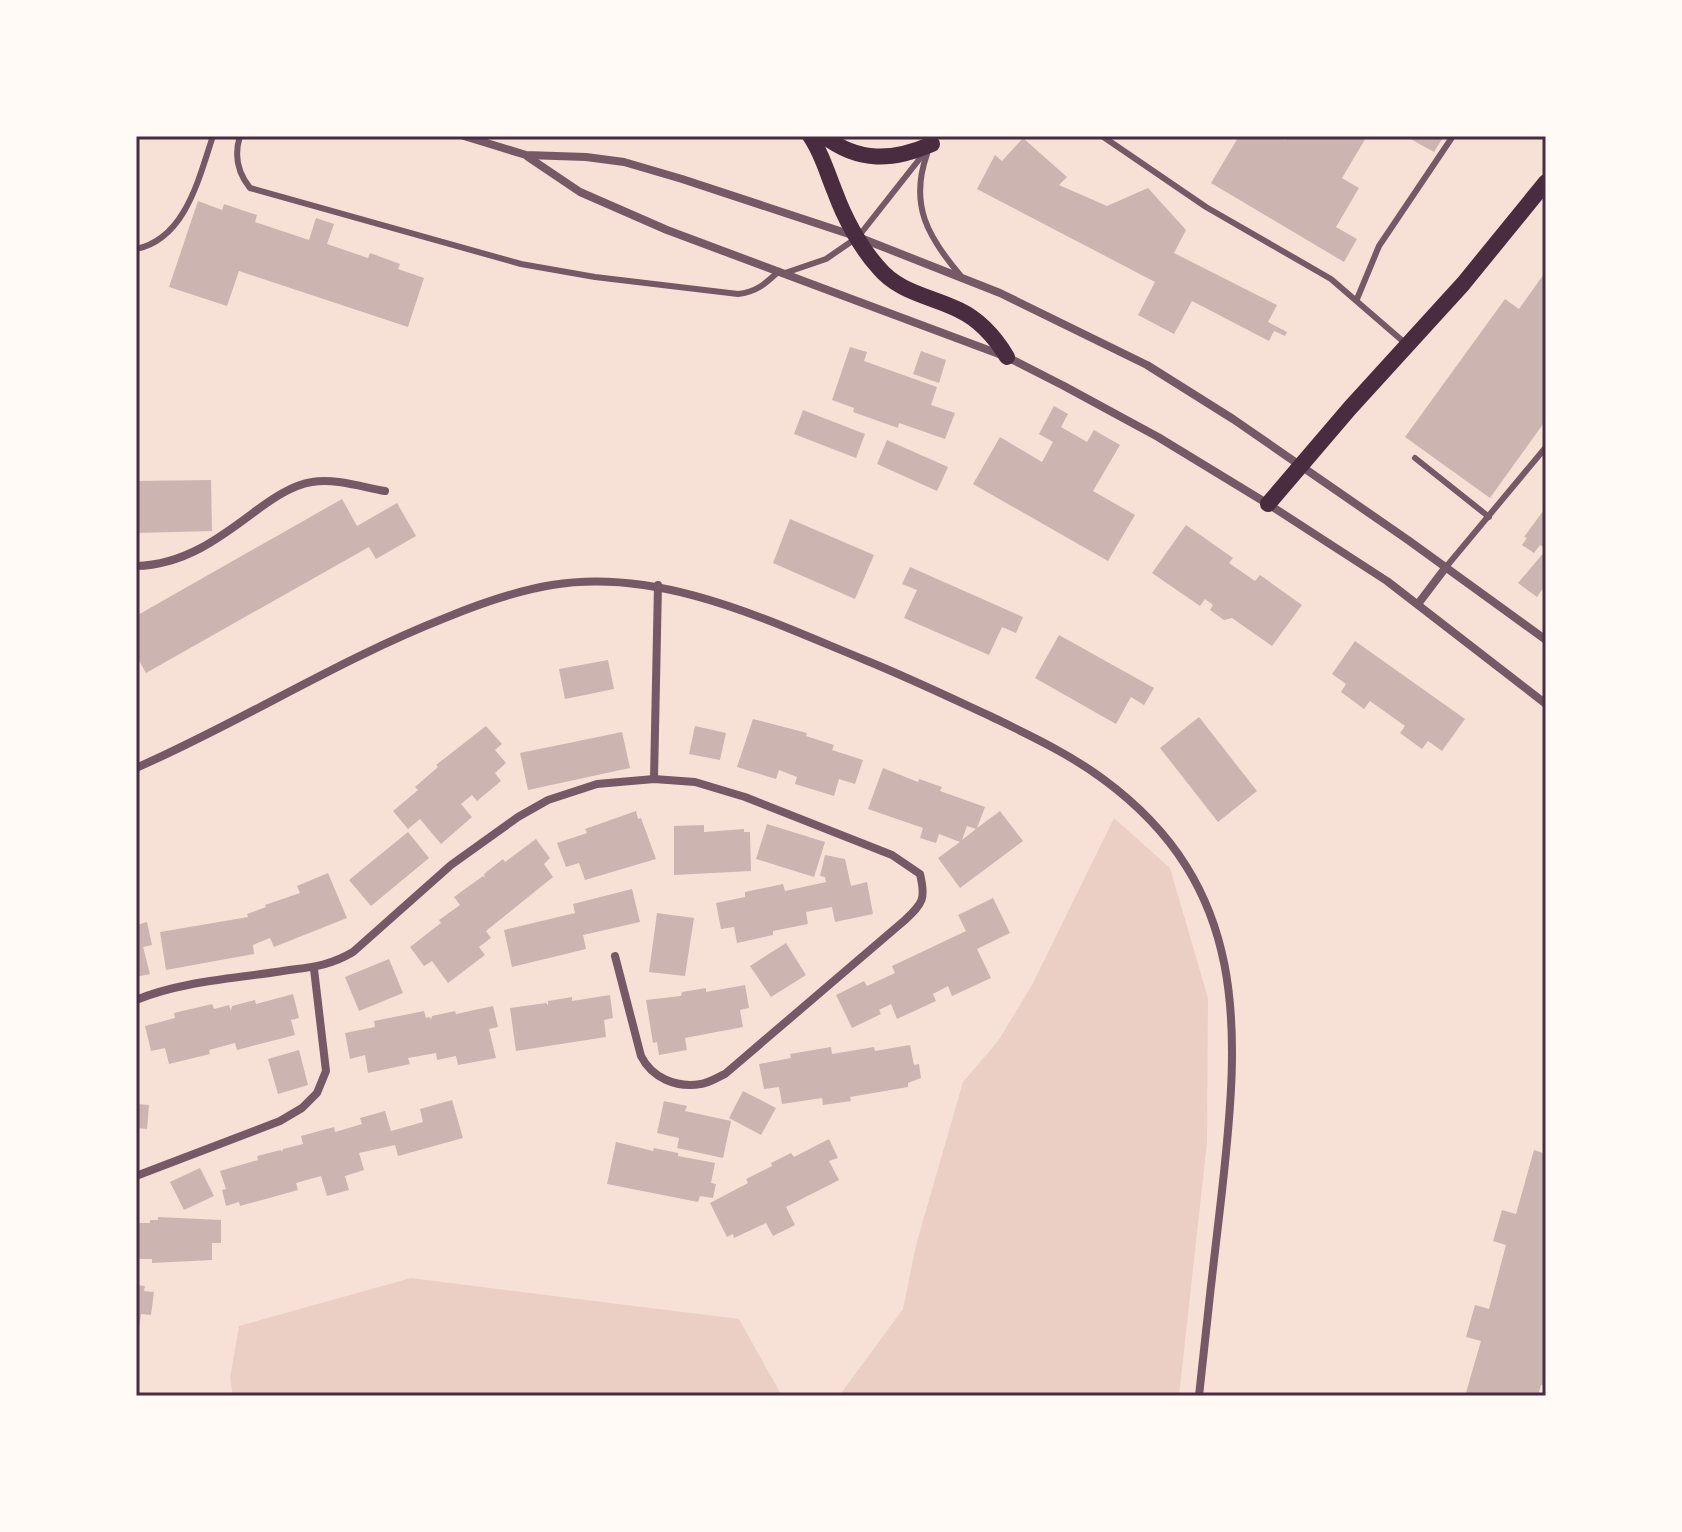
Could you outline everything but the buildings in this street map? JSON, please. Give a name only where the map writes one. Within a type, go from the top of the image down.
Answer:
[{"type":"main road","points":[[810,136],[825,165],[836,197],[878,267],[907,290],[958,309],[974,319],[997,340],[1007,357]]},
{"type":"main road","points":[[824,136],[852,153],[875,157],[897,156],[933,142]]},
{"type":"main road","points":[[1268,504],[1463,284],[1546,182]]},
{"type":"street","points":[[464,136],[526,155],[624,162],[858,237],[960,275],[1147,365],[1301,465],[1546,640]]},
{"type":"street","points":[[526,155],[580,192],[667,230],[1007,357],[1158,437],[1387,581],[1546,704]]},
{"type":"street","points":[[136,566],[173,561],[201,550],[270,501],[311,482],[336,482],[385,491]]},
{"type":"street","points":[[1418,604],[1446,567]]},
{"type":"street","points":[[136,768],[412,631],[489,601],[555,584],[602,582],[658,585],[775,624],[907,677],[1074,758],[1139,810],[1165,838],[1190,871],[1211,912],[1222,946],[1230,992],[1232,1097],[1199,1396]]},
{"type":"street","points":[[654,779],[658,585]]},
{"type":"street","points":[[136,1000],[180,988],[314,969],[336,962],[353,952],[451,865],[528,811],[548,800],[597,784],[654,779],[695,782],[745,797],[892,855],[920,874],[924,890],[921,904],[725,1074],[702,1084],[661,1079],[648,1071],[641,1056],[615,956]]},
{"type":"street","points":[[136,1176],[280,1121],[302,1108],[317,1093],[326,1071],[314,969]]},
{"type":"lane","points":[[136,249],[160,238],[180,219],[194,193],[213,136]]},
{"type":"lane","points":[[240,136],[238,169],[250,188],[521,264],[595,277],[738,294],[749,293],[782,272],[826,259],[858,237],[933,142]]},
{"type":"lane","points":[[1102,136],[1206,207],[1331,279],[1408,345]]},
{"type":"lane","points":[[1357,299],[1379,246],[1453,136]]},
{"type":"lane","points":[[933,142],[920,181],[923,217],[938,249],[960,275]]},
{"type":"lane","points":[[1446,567],[1546,447]]},
{"type":"lane","points":[[1415,458],[1489,517]]},
{"type":"shaded area","points":[[1114,818],[1170,868],[1208,998],[1207,1142],[1179,1396],[839,1396],[903,1309],[916,1245],[963,1082],[998,1041],[1032,985]]},
{"type":"shaded area","points":[[411,1278],[739,1319],[782,1396],[233,1396],[230,1378],[239,1326]]}]
